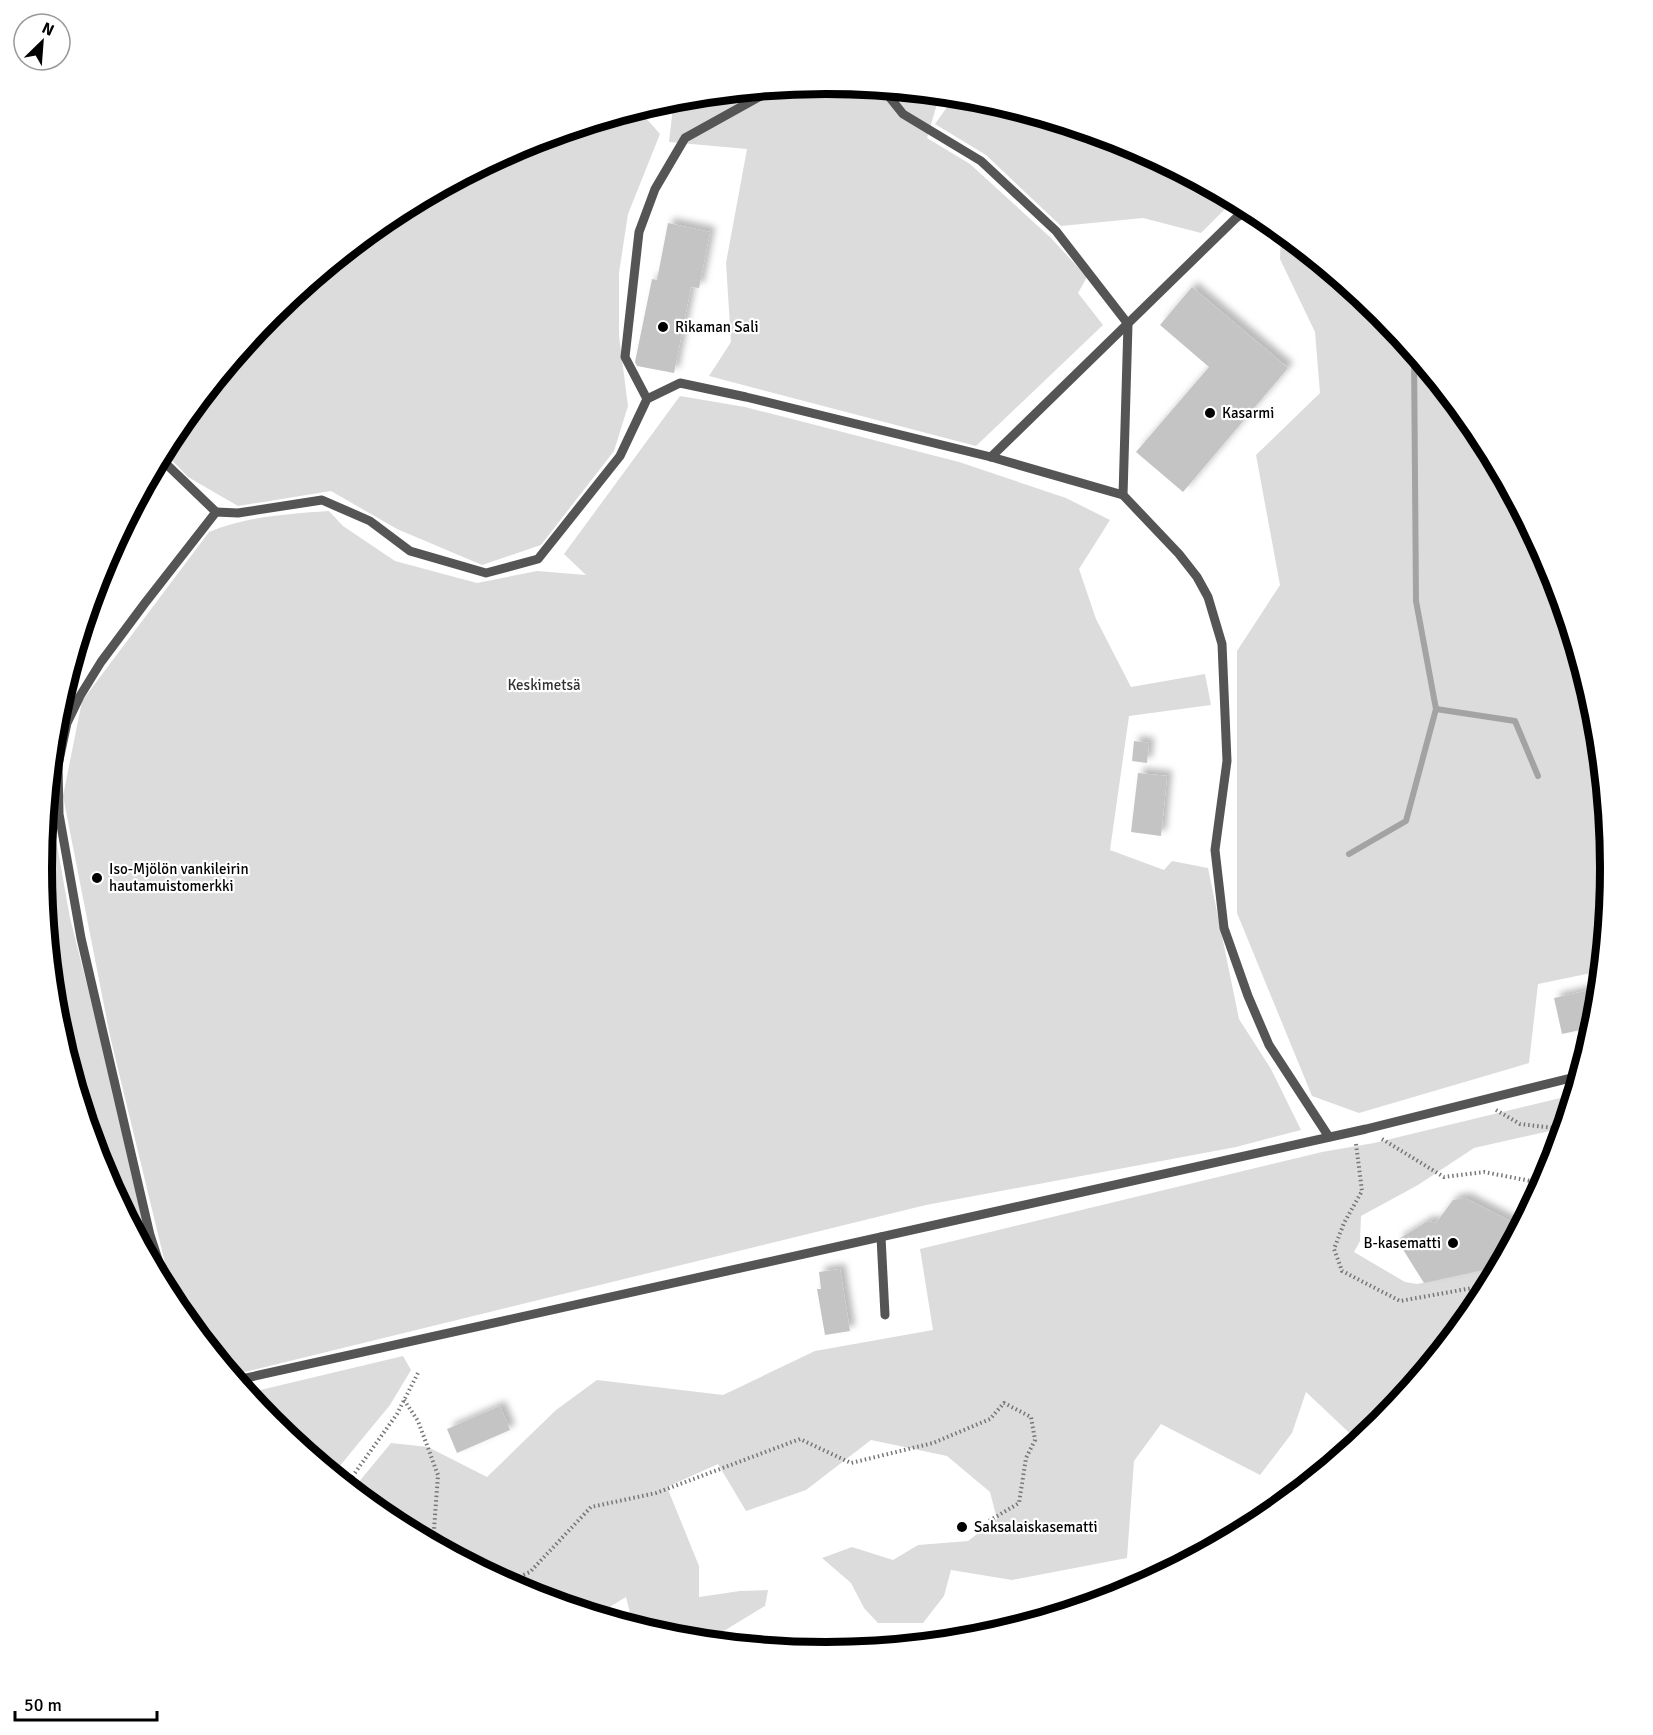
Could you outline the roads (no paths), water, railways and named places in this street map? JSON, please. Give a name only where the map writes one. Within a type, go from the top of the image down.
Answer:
[{"type":"lane","points":[[889,96],[903,114],[981,161],[1056,231],[1128,324],[1123,495]]},
{"type":"lane","points":[[647,399],[625,357],[639,232],[655,189],[685,138],[759,97]]},
{"type":"lane","points":[[991,457],[1242,214]]},
{"type":"lane","points":[[166,464],[216,512],[238,513],[322,500],[370,521],[410,550],[486,573],[538,559],[620,456],[647,399],[680,383],[991,457],[1123,495],[1179,555],[1197,577],[1208,597],[1222,644],[1227,761],[1215,850],[1224,928],[1248,996],[1269,1045],[1329,1137]]},
{"type":"lane","points":[[63,742],[67,723],[101,662],[216,512]]},
{"type":"lane","points":[[58,776],[58,814],[81,938],[150,1235],[158,1258]]},
{"type":"lane","points":[[245,1378],[1354,1132],[1571,1078]]},
{"type":"lane","points":[[881,1237],[885,1315]]},
{"type":"waterway","points":[[1349,854],[1406,821],[1436,709],[1416,601],[1414,364]]},
{"type":"waterway","points":[[1436,709],[1515,721],[1538,776]]},
{"type":"place","name":"Rikaman Sali","points":[[663,327]]},
{"type":"place","name":"Kasarmi","points":[[1210,413]]},
{"type":"place","name":"Iso-Mjölön vankileirin hautamuistomerkki","points":[[97,878]]},
{"type":"place","name":"B-kasematti","points":[[1453,1243]]},
{"type":"place","name":"Saksalaiskasematti","points":[[962,1527]]},
{"type":"park label","name":"Keskimetsä","points":[[544,685]]}]
